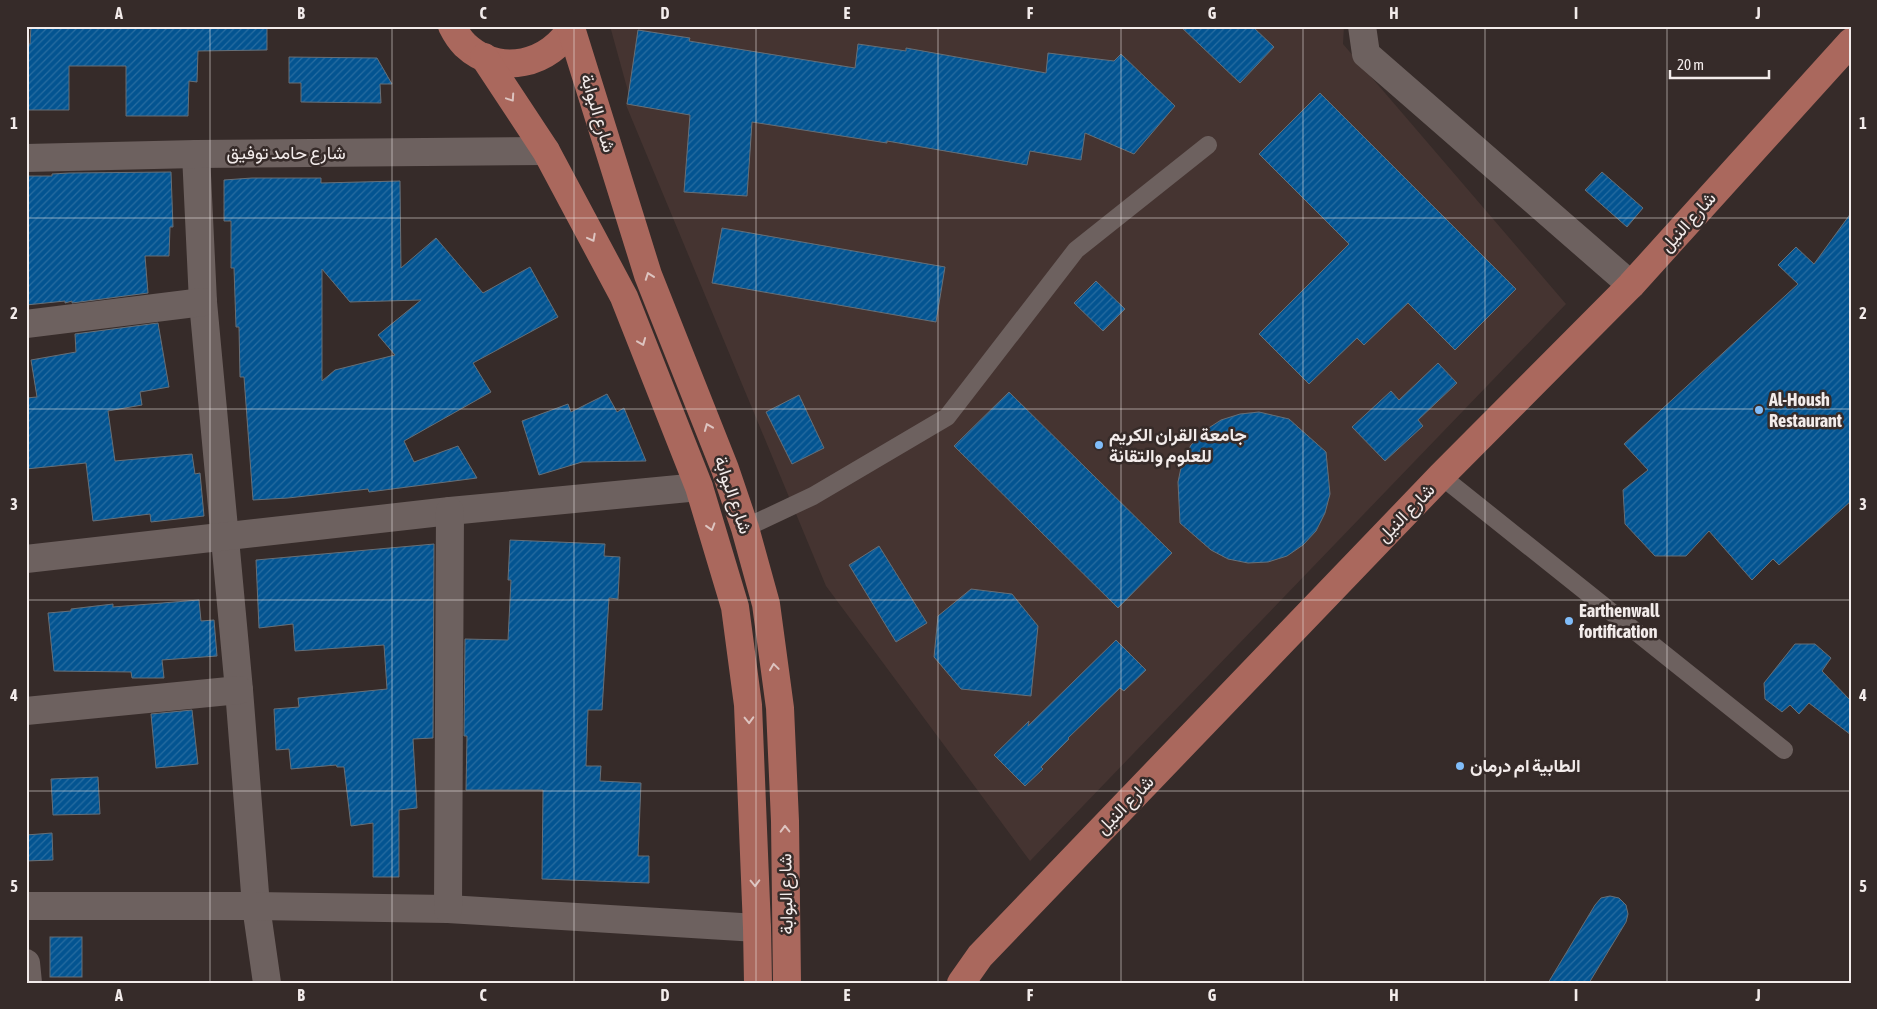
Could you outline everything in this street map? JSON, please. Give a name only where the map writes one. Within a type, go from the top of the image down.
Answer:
[{"type":"main road","points":[[452,26],[465,45],[484,58],[504,63],[524,62],[543,56],[559,44],[572,27]]},
{"type":"main road","name":"شارع البوابة","points":[[572,27],[648,275],[725,469],[745,528],[766,604],[780,708],[785,821],[787,983]]},
{"type":"main road","name":"شارع النيل","points":[[961,983],[980,956],[1442,476],[1630,285],[1851,42]]},
{"type":"main road","name":"شارع البوابة","points":[[484,58],[546,151],[624,297],[699,487],[735,607],[747,695],[758,983]]},
{"type":"street","points":[[1362,26],[1366,54],[1630,285]]},
{"type":"street","name":"شارع حامد توفيق","points":[[26,158],[196,154],[546,151]]},
{"type":"street","points":[[196,154],[203,302],[239,690],[256,906],[267,983]]},
{"type":"street","points":[[26,324],[203,302]]},
{"type":"street","points":[[26,558],[450,511],[699,487]]},
{"type":"street","points":[[448,909],[450,511]]},
{"type":"street","points":[[26,711],[239,690]]},
{"type":"street","points":[[26,906],[256,906],[448,909],[757,928]]},
{"type":"street","points":[[26,963],[28,983]]},
{"type":"lane","points":[[745,528],[813,496],[947,417],[1076,250],[1208,145]]},
{"type":"lane","points":[[1442,476],[1784,750]]},
{"type":"shaded area","name":"جامعة القران الكريم للعلوم والتقانة","points":[[610,26],[1344,26],[1343,44],[1566,304],[1030,861],[826,586],[626,105],[629,95]]},
{"type":"building","points":[[31,26],[267,26],[267,50],[198,51],[197,82],[189,81],[188,116],[126,116],[126,66],[69,66],[69,110],[26,110],[26,44],[30,44]]},
{"type":"building","points":[[1180,26],[1252,26],[1274,47],[1240,83]]},
{"type":"building","points":[[638,30],[690,38],[689,41],[855,68],[858,44],[906,51],[906,48],[1046,73],[1048,53],[1114,61],[1121,54],[1175,106],[1134,154],[1085,133],[1081,160],[1030,151],[1027,165],[887,141],[887,143],[752,122],[747,196],[684,192],[690,115],[627,104]]},
{"type":"building","points":[[289,57],[377,58],[392,84],[380,84],[381,103],[301,102],[301,83],[289,83]]},
{"type":"building","points":[[1320,93],[1516,289],[1455,350],[1408,303],[1364,345],[1357,338],[1309,384],[1259,334],[1349,244],[1259,154]]},
{"type":"building","points":[[171,172],[173,227],[170,227],[169,256],[145,256],[148,293],[72,303],[72,301],[65,303],[65,301],[26,305],[28,176],[52,176],[52,174],[69,173]]},
{"type":"building","points":[[1602,172],[1643,208],[1627,227],[1585,190]]},
{"type":"building","points":[[321,178],[321,183],[400,181],[401,268],[436,238],[483,293],[530,267],[558,317],[473,363],[491,392],[404,441],[414,462],[458,446],[477,478],[369,492],[368,489],[253,500],[244,377],[240,377],[239,327],[236,327],[234,268],[231,268],[231,221],[224,221],[224,180]],"holes":[[[322,269],[350,302],[421,300],[378,335],[395,355],[335,370],[322,381]]]},
{"type":"building","points":[[1851,213],[1851,501],[1779,565],[1773,559],[1752,580],[1709,531],[1686,556],[1655,556],[1625,524],[1623,490],[1648,470],[1624,444],[1798,284],[1778,265],[1796,247],[1814,264]]},
{"type":"building","points":[[722,228],[945,267],[936,322],[712,283]]},
{"type":"building","points":[[1096,281],[1125,309],[1103,331],[1074,303]]},
{"type":"building","points":[[158,323],[169,387],[140,392],[142,405],[108,411],[115,461],[192,454],[195,474],[200,473],[204,516],[151,522],[150,514],[93,521],[86,463],[26,469],[26,398],[37,397],[31,360],[76,352],[75,334]]},
{"type":"building","points":[[1438,363],[1457,383],[1418,420],[1423,426],[1385,461],[1352,427],[1391,391],[1399,400]]},
{"type":"building","points":[[1009,392],[1172,553],[1118,608],[954,446]]},
{"type":"building","points":[[607,394],[617,412],[624,408],[646,461],[582,462],[539,475],[522,421],[568,404],[571,412]]},
{"type":"building","points":[[799,395],[824,448],[792,464],[766,412]]},
{"type":"building","points":[[1259,412],[1289,419],[1326,452],[1330,494],[1325,513],[1316,531],[1303,545],[1287,556],[1268,562],[1248,563],[1228,559],[1211,550],[1180,523],[1178,482],[1182,463],[1191,445],[1204,431],[1221,420],[1240,414]]},
{"type":"building","points":[[510,540],[605,544],[604,556],[620,557],[618,599],[609,598],[602,710],[588,710],[586,766],[601,766],[600,781],[641,783],[638,856],[649,856],[649,883],[542,879],[543,790],[466,790],[467,736],[464,736],[465,639],[508,640],[511,580],[508,580]]},
{"type":"building","points":[[434,544],[433,738],[413,739],[417,808],[399,810],[399,877],[373,877],[373,823],[351,826],[344,767],[337,767],[336,765],[291,769],[289,749],[276,750],[274,709],[299,707],[298,698],[387,689],[384,645],[295,651],[293,624],[259,628],[256,560]]},
{"type":"building","points":[[879,546],[927,623],[896,642],[849,565]]},
{"type":"building","points":[[971,589],[1012,594],[1038,626],[1031,696],[961,689],[934,657],[938,616]]},
{"type":"building","points":[[199,600],[201,621],[214,620],[217,656],[162,660],[164,678],[132,678],[131,672],[54,671],[48,613],[113,604],[113,607]]},
{"type":"building","points":[[1116,640],[1146,670],[1124,691],[1120,688],[1068,738],[1041,767],[1043,769],[1025,786],[994,755],[1029,721],[1028,726]]},
{"type":"building","points":[[1795,644],[1815,644],[1831,658],[1822,671],[1851,701],[1851,735],[1809,703],[1799,714],[1790,705],[1782,712],[1765,699],[1764,683]]},
{"type":"building","points":[[192,710],[198,764],[156,768],[151,714]]},
{"type":"building","points":[[98,777],[100,814],[53,815],[51,779]]},
{"type":"building","points":[[52,833],[53,860],[26,861],[26,835]]},
{"type":"building","points":[[1610,896],[1619,898],[1626,905],[1628,914],[1626,922],[1589,983],[1548,983],[1595,905],[1601,898]]},
{"type":"building","points":[[50,937],[82,937],[82,977],[50,977]]},
{"type":"place","name":"Al-Housh Restaurant","points":[[1759,410]]},
{"type":"place","name":"جامعة القران الكريم للعلوم والتقانة","points":[[1099,445]]},
{"type":"place","name":"Earthenwall fortification","points":[[1569,621]]},
{"type":"place","name":"الطابية ام درمان","points":[[1460,766]]}]
